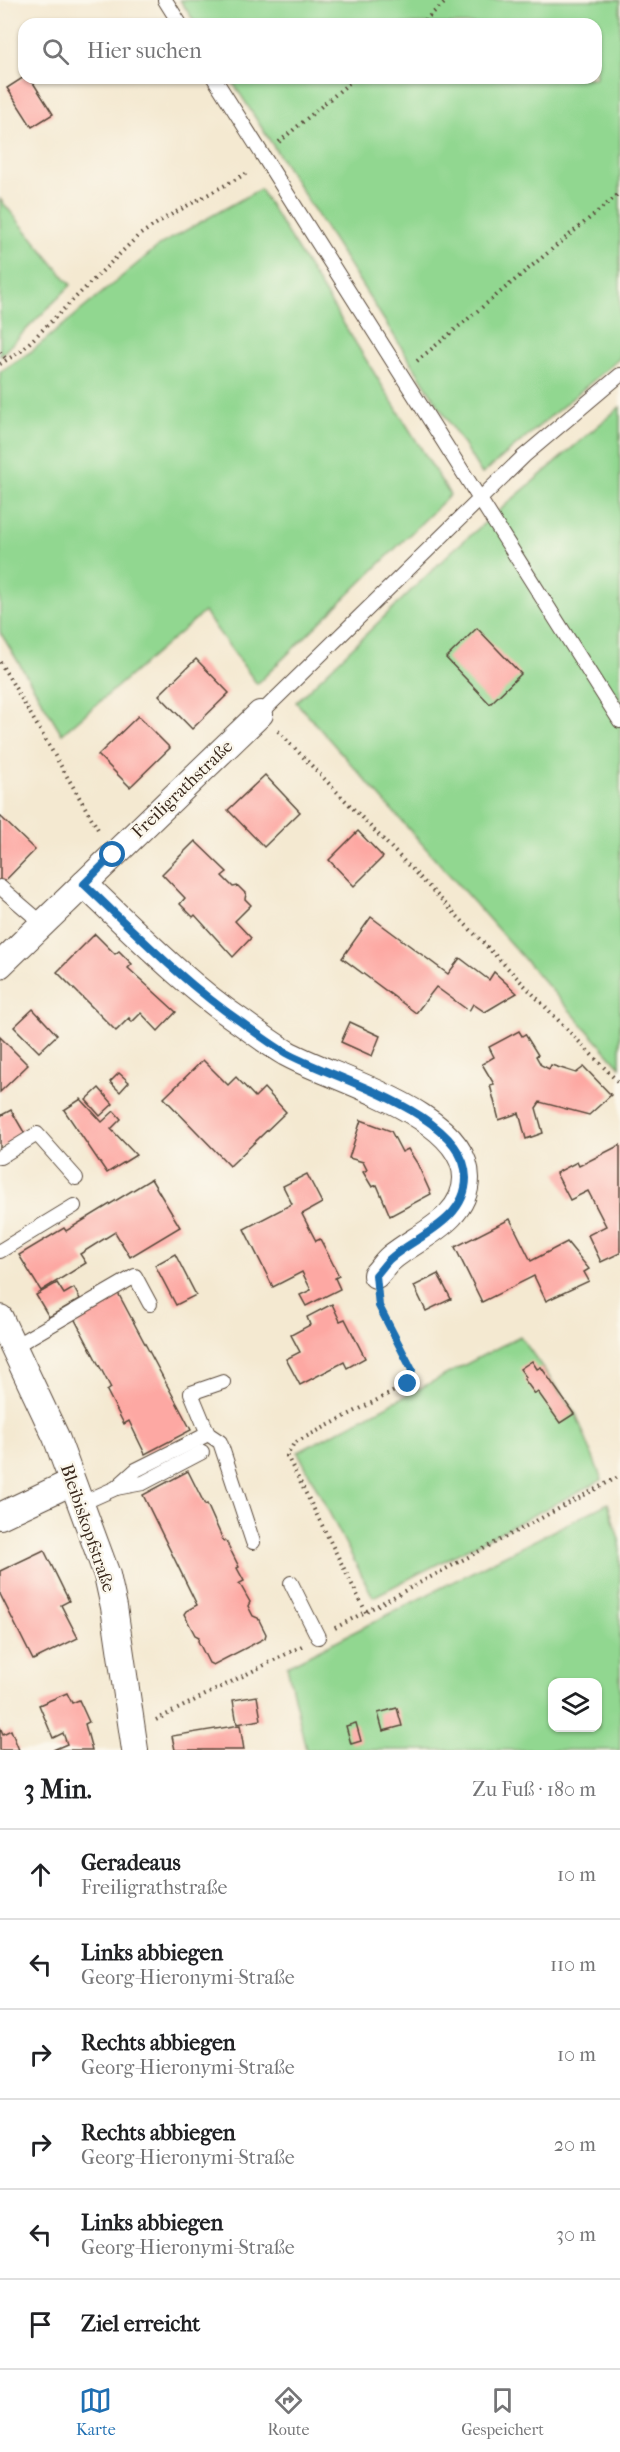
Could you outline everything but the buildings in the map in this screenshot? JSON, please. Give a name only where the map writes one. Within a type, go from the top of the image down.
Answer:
[{"type":"street","name":"Freiligrathstraße","points":[[0,965],[260,714]]},
{"type":"street","points":[[84,884],[190,984],[239,1021],[287,1054],[367,1087],[412,1110],[431,1124],[458,1153],[466,1179],[462,1198],[453,1211],[432,1232],[391,1258],[376,1275]]},
{"type":"street","name":"Bleibiskopfstraße","points":[[0,1318],[56,1437],[107,1575],[134,1741]]},
{"type":"street","points":[[0,1516],[76,1493]]},
{"type":"lane","points":[[165,0],[176,18]]},
{"type":"lane","points":[[218,84],[399,375],[620,721]]},
{"type":"lane","points":[[260,714],[524,456],[620,375]]},
{"type":"lane","points":[[0,887],[43,924]]},
{"type":"lane","points":[[0,1157],[37,1134],[76,1178]]},
{"type":"lane","points":[[0,1251],[74,1206]]},
{"type":"lane","points":[[13,1347],[135,1276],[150,1304]]},
{"type":"lane","points":[[223,1382],[191,1393],[208,1434],[220,1442],[253,1542]]},
{"type":"lane","points":[[116,1488],[136,1470],[208,1434]]},
{"type":"lane","points":[[76,1493],[143,1483],[202,1452]]},
{"type":"lane","points":[[291,1582],[318,1637]]},
{"type":"path","points":[[427,18],[448,0]]},
{"type":"path","points":[[0,364],[21,351],[138,236],[165,218],[254,170],[261,156],[348,84]]},
{"type":"path","points":[[399,375],[620,193]]},
{"type":"path","points":[[0,352],[7,360]]},
{"type":"path","points":[[0,662],[113,855]]},
{"type":"path","points":[[260,714],[620,1084]]},
{"type":"path","points":[[366,1612],[287,1456],[294,1443],[408,1384],[412,1370],[379,1306],[376,1275]]},
{"type":"path","points":[[134,1741],[318,1637],[620,1476]]},
{"type":"green space","points":[[180,0],[620,0],[620,358],[482,474],[234,84],[602,84],[602,18],[192,18]]},
{"type":"green space","points":[[260,189],[450,495],[257,684],[204,612],[62,734],[0,632],[0,372],[32,351],[161,244]]},
{"type":"green space","points":[[0,199],[71,285],[0,356]]},
{"type":"green space","points":[[620,407],[620,1067],[296,702],[452,551]]},
{"type":"green space","points":[[520,1336],[576,1414],[602,1480],[373,1597],[298,1452]]},
{"type":"green space","points":[[608,1503],[620,1543],[620,1750],[306,1750],[287,1666]]},
{"type":"route","points":[[113,855],[84,884],[190,984],[287,1054],[367,1087],[412,1110],[431,1124],[458,1153],[466,1179],[462,1198],[453,1211],[432,1232],[391,1258],[376,1275],[379,1306],[412,1370],[408,1384]]}]
